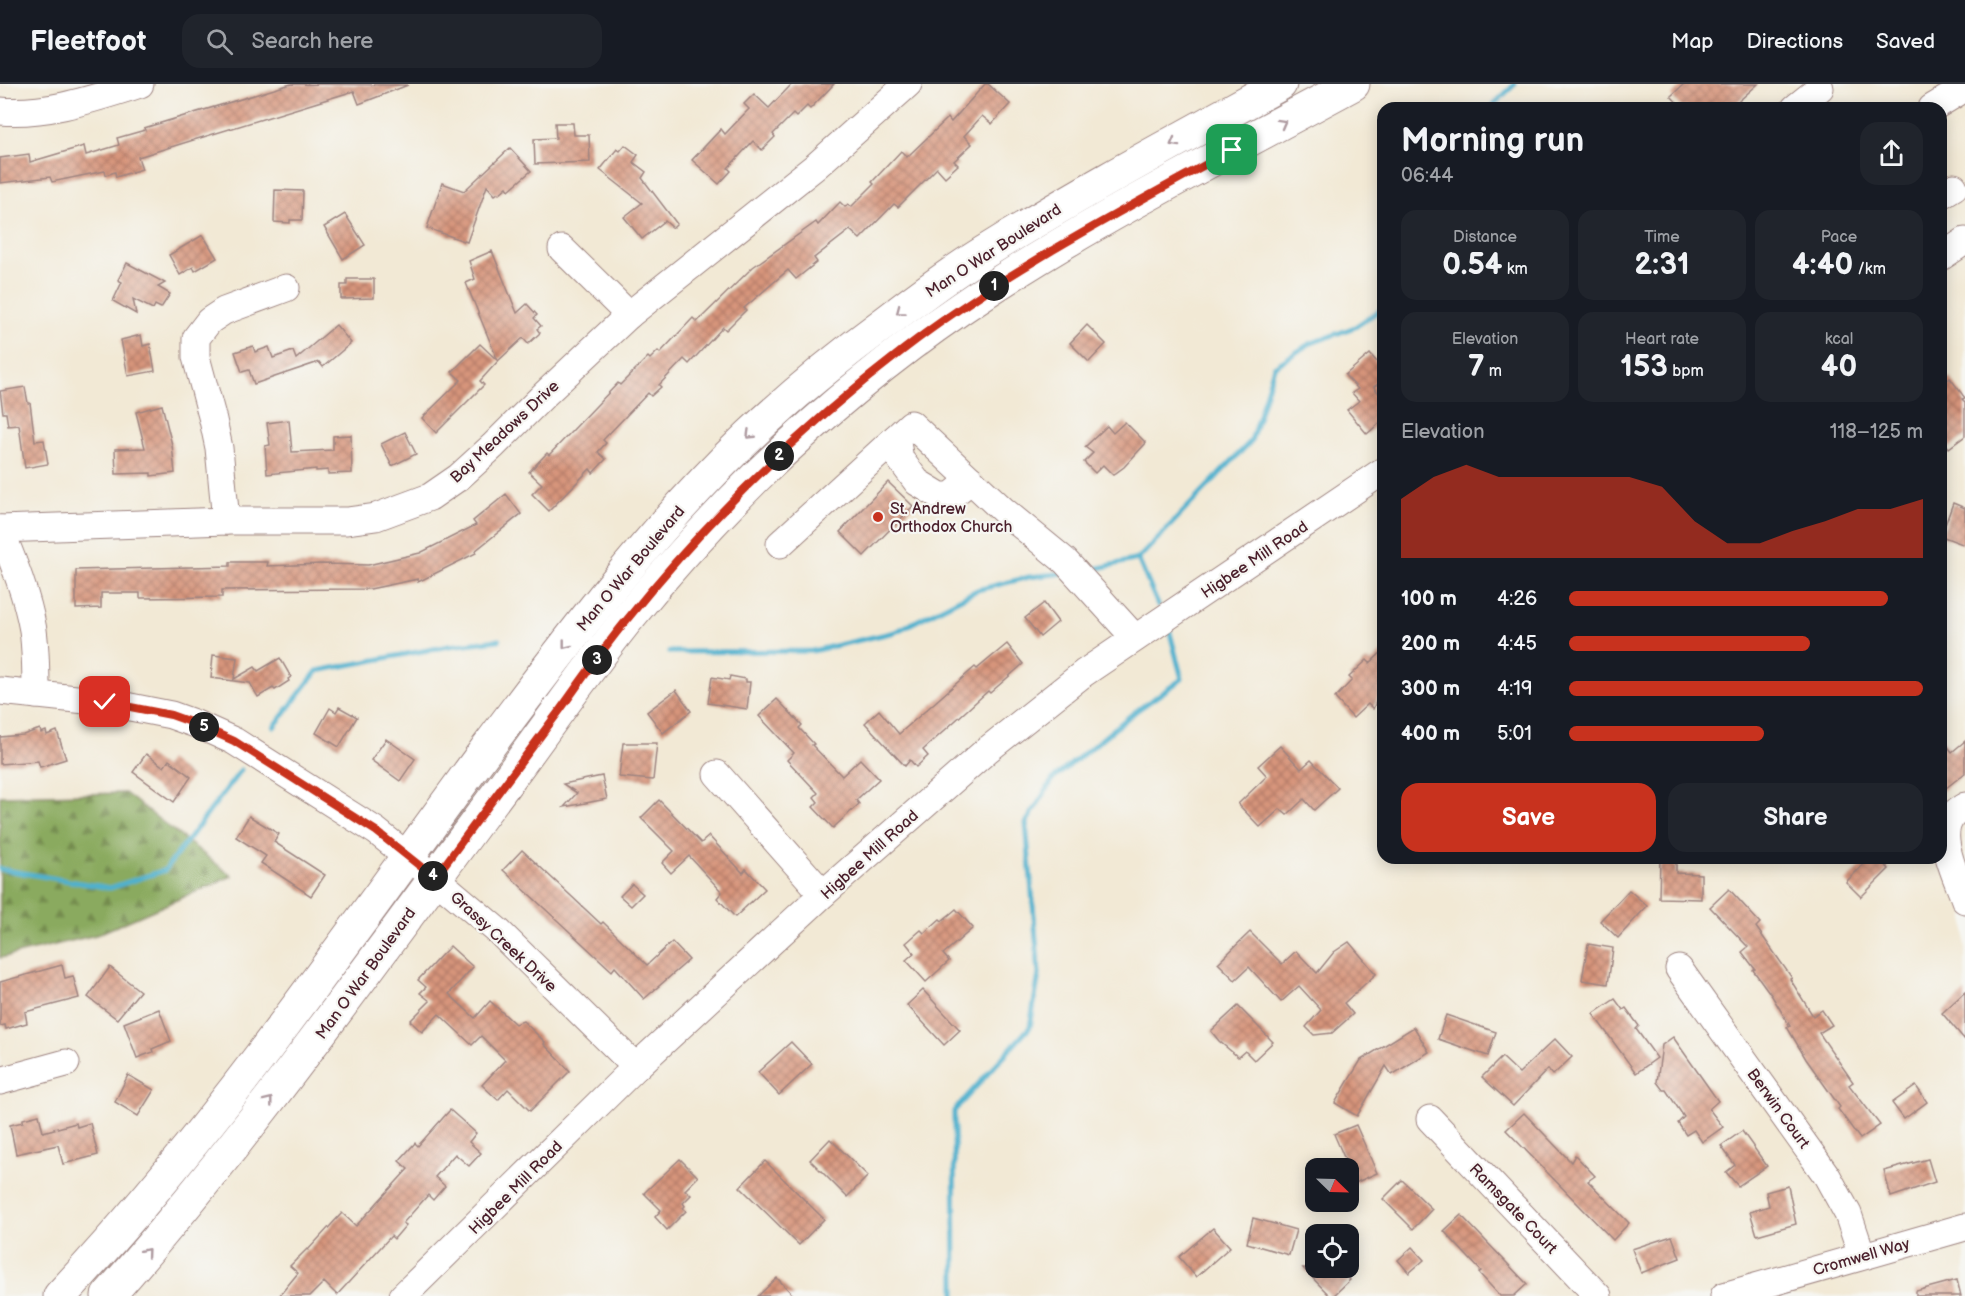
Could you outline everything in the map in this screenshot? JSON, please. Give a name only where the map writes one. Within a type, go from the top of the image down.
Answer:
[{"type":"main road","name":"Man O War Boulevard","points":[[60,1296],[178,1160],[245,1075],[539,679],[619,577],[710,475],[781,406],[852,347],[980,255],[1064,204],[1280,84]]},
{"type":"main road","name":"Man O War Boulevard","points":[[108,1296],[282,1084],[625,622],[756,477],[848,395],[903,350],[961,308],[1111,217],[1353,84]]},
{"type":"street","points":[[0,111],[18,112],[82,103],[140,84]]},
{"type":"street","name":"Bay Meadows Drive","points":[[0,529],[226,521],[347,521],[376,517],[430,497],[459,477],[494,446],[544,394],[629,315],[816,166],[908,84]]},
{"type":"street","points":[[1802,102],[1820,88]]},
{"type":"street","points":[[1942,102],[1965,88]]},
{"type":"street","points":[[1947,252],[1965,241]]},
{"type":"street","points":[[562,249],[629,315]]},
{"type":"street","points":[[226,521],[219,448],[196,357],[196,338],[209,321],[224,311],[286,288]]},
{"type":"street","points":[[780,544],[911,424],[971,480],[1065,561],[1135,638]]},
{"type":"street","points":[[896,438],[900,459],[917,482],[940,496],[951,496],[971,480]]},
{"type":"street","name":"Higbee Mill Road","points":[[403,1296],[636,1067],[823,894],[986,751],[1084,673],[1377,475]]},
{"type":"street","points":[[0,529],[16,569],[33,628],[36,653],[36,695]]},
{"type":"street","name":"Grassy Creek Drive","points":[[0,691],[105,702],[171,715],[234,741],[376,831],[435,878],[499,932],[636,1067]]},
{"type":"street","points":[[717,774],[823,894]]},
{"type":"street","points":[[1947,826],[1952,815],[1965,806]]},
{"type":"street","points":[[1947,850],[1965,900]]},
{"type":"street","name":"Berwin Court","points":[[1679,969],[1827,1176],[1848,1214],[1862,1256]]},
{"type":"street","points":[[0,1081],[66,1063]]},
{"type":"street","name":"Ramsgate Court","points":[[1430,1119],[1598,1296]]},
{"type":"street","name":"Cromwell Way","points":[[1724,1296],[1965,1227]]},
{"type":"green space","points":[[125,793],[232,876],[96,935],[0,958],[0,796]]},
{"type":"building","points":[[291,84],[408,85],[359,104],[354,91],[138,157],[142,169],[116,177],[115,172],[106,175],[105,171],[52,182],[50,177],[0,183],[0,158],[29,154],[30,162],[84,146],[86,155],[119,145],[117,138],[145,130],[144,128]]},
{"type":"building","points":[[792,84],[834,84],[810,109],[807,106],[796,117],[793,114],[773,134],[775,137],[762,150],[753,141],[728,168],[731,171],[719,184],[692,160],[721,129],[725,134],[749,109],[744,104],[754,94],[769,108]]},
{"type":"building","points":[[985,84],[988,84],[1010,104],[992,124],[982,116],[964,136],[972,144],[954,161],[958,165],[945,177],[937,168],[898,207],[894,204],[860,239],[850,230],[814,258],[817,262],[796,279],[788,270],[744,308],[746,310],[726,330],[723,327],[689,364],[684,359],[659,385],[661,387],[651,396],[648,393],[603,440],[606,443],[598,452],[606,459],[593,473],[590,469],[549,511],[532,494],[542,484],[529,472],[547,453],[549,455],[618,383],[620,385],[648,357],[650,359],[658,351],[660,353],[693,318],[697,322],[753,267],[816,222],[818,225],[840,202],[845,207],[848,204],[851,207],[874,184],[872,182],[901,151],[907,157],[948,118],[951,122]]},
{"type":"building","points":[[1684,84],[1758,84],[1738,102],[1676,102],[1671,96]]},
{"type":"building","points":[[555,123],[573,123],[574,135],[589,135],[590,162],[535,164],[534,139],[556,138]]},
{"type":"building","points":[[625,145],[638,155],[633,162],[646,172],[642,178],[677,224],[673,228],[665,221],[642,239],[624,217],[642,203],[600,170],[617,149],[620,151]]},
{"type":"building","points":[[510,148],[531,171],[509,190],[507,187],[499,194],[495,195],[487,186],[467,242],[427,228],[442,183],[464,191]]},
{"type":"building","points":[[275,190],[303,191],[302,220],[290,220],[290,223],[274,222]]},
{"type":"building","points":[[345,214],[365,245],[343,259],[324,227]]},
{"type":"building","points":[[203,235],[217,258],[195,271],[193,267],[180,275],[169,255]]},
{"type":"building","points":[[492,251],[517,313],[527,304],[537,315],[534,318],[541,326],[537,329],[540,333],[528,344],[523,338],[498,361],[466,283],[475,279],[469,261]]},
{"type":"building","points":[[127,263],[165,283],[158,287],[170,294],[161,308],[155,305],[153,309],[133,299],[136,314],[113,301],[122,282],[118,280]]},
{"type":"building","points":[[347,279],[374,279],[374,298],[341,299],[341,285],[347,285]]},
{"type":"building","points":[[336,325],[351,343],[323,367],[319,362],[254,384],[249,370],[242,372],[235,352],[253,346],[255,352],[269,347],[273,358],[293,351],[296,359]]},
{"type":"building","points":[[1087,325],[1106,344],[1089,362],[1070,343]]},
{"type":"building","points":[[141,335],[143,346],[150,344],[155,371],[128,376],[121,340]]},
{"type":"building","points":[[480,344],[498,361],[480,381],[484,385],[436,433],[422,418],[461,380],[452,372]]},
{"type":"building","points":[[1370,354],[1377,362],[1377,385],[1374,387],[1377,391],[1377,425],[1367,434],[1347,410],[1359,401],[1352,393],[1358,389],[1345,375]]},
{"type":"building","points":[[1950,378],[1965,398],[1962,399],[1965,402],[1965,436],[1949,448],[1947,446],[1947,380]]},
{"type":"building","points":[[25,387],[28,403],[30,403],[35,441],[44,440],[48,464],[25,468],[19,425],[8,426],[6,413],[3,413],[0,391]]},
{"type":"building","points":[[162,405],[172,445],[175,473],[151,476],[151,473],[116,474],[115,449],[145,448],[136,412]]},
{"type":"building","points":[[289,420],[292,452],[333,450],[333,436],[351,435],[352,473],[328,474],[328,470],[316,471],[316,469],[267,474],[265,446],[270,445],[267,423]]},
{"type":"building","points":[[1125,422],[1146,443],[1124,467],[1113,475],[1103,465],[1095,473],[1084,462],[1093,453],[1085,447],[1107,426],[1113,433]]},
{"type":"building","points":[[405,432],[416,454],[392,466],[381,444]]},
{"type":"building","name":"St. Andrew Orthodox Church","points":[[888,482],[913,506],[864,556],[840,532]]},
{"type":"building","points":[[506,494],[521,514],[475,551],[476,553],[418,582],[418,579],[370,589],[222,590],[222,597],[140,598],[140,593],[101,593],[101,608],[76,609],[76,570],[230,566],[230,562],[268,562],[267,566],[368,565],[420,553],[476,525],[473,521]]},
{"type":"building","points":[[1953,503],[1965,508],[1965,545],[1947,538],[1947,520]]},
{"type":"building","points":[[1044,603],[1058,622],[1040,637],[1025,618]]},
{"type":"building","points":[[1007,644],[1023,664],[990,693],[988,691],[923,750],[928,756],[916,767],[910,760],[905,766],[865,723],[879,710],[899,734],[975,667],[977,669]]},
{"type":"building","points":[[213,655],[237,658],[234,679],[255,667],[258,671],[280,658],[291,677],[289,681],[275,690],[273,688],[258,697],[250,683],[211,678]]},
{"type":"building","points":[[1377,657],[1377,699],[1373,709],[1368,704],[1353,718],[1335,698],[1352,680],[1349,677],[1367,660],[1370,663]]},
{"type":"building","points":[[730,676],[750,682],[747,709],[708,703],[712,677],[729,680]]},
{"type":"building","points":[[676,690],[691,711],[663,733],[647,712]]},
{"type":"building","points":[[777,699],[802,725],[799,728],[814,744],[812,745],[842,776],[860,759],[879,779],[856,800],[859,804],[833,828],[813,807],[818,802],[814,797],[818,793],[787,760],[794,753],[759,716]]},
{"type":"building","points":[[339,707],[357,717],[339,747],[316,733],[330,708],[336,712]]},
{"type":"building","points":[[40,729],[41,733],[46,731],[47,735],[57,731],[66,759],[40,767],[38,761],[0,764],[0,737],[23,735]]},
{"type":"building","points":[[386,739],[415,759],[400,781],[371,760]]},
{"type":"building","points":[[1965,741],[1965,773],[1947,787],[1947,746],[1952,752]]},
{"type":"building","points":[[623,743],[657,743],[653,780],[619,777]]},
{"type":"building","points":[[1280,746],[1301,769],[1311,760],[1338,788],[1314,810],[1304,799],[1287,815],[1280,809],[1260,827],[1238,804],[1267,776],[1258,766]]},
{"type":"building","points":[[146,754],[164,767],[169,760],[191,777],[174,802],[133,772]]},
{"type":"building","points":[[602,776],[607,799],[564,807],[577,793],[563,784]]},
{"type":"building","points":[[659,800],[701,843],[709,836],[743,873],[746,869],[765,889],[735,917],[717,898],[722,892],[689,856],[671,873],[662,863],[674,851],[641,818]]},
{"type":"building","points":[[249,816],[279,834],[274,842],[325,875],[311,896],[261,863],[266,856],[236,837]]},
{"type":"building","points":[[522,850],[601,924],[603,922],[647,965],[672,942],[689,960],[644,999],[615,967],[612,971],[503,870]]},
{"type":"building","points":[[1660,864],[1676,864],[1676,873],[1701,874],[1701,899],[1659,898]]},
{"type":"building","points":[[1864,864],[1884,864],[1889,869],[1861,897],[1846,882]]},
{"type":"building","points":[[632,884],[643,894],[631,906],[620,896]]},
{"type":"building","points":[[1729,889],[1760,923],[1756,927],[1792,978],[1790,979],[1813,1016],[1822,1010],[1832,1025],[1819,1033],[1853,1082],[1849,1085],[1880,1125],[1860,1139],[1806,1059],[1787,1027],[1790,1026],[1742,952],[1748,947],[1710,907]]},
{"type":"building","points":[[1629,890],[1647,906],[1618,938],[1600,921]]},
{"type":"building","points":[[956,909],[973,928],[943,954],[949,961],[926,982],[906,960],[914,953],[906,943],[921,930],[924,933]]},
{"type":"building","points":[[1250,932],[1282,964],[1296,951],[1317,973],[1334,952],[1349,942],[1376,974],[1344,1003],[1353,1014],[1332,1033],[1314,1035],[1306,1027],[1321,1010],[1299,986],[1281,1002],[1249,967],[1235,980],[1218,963]]},
{"type":"building","points":[[1588,944],[1613,948],[1608,984],[1582,980]]},
{"type":"building","points":[[450,946],[473,967],[449,994],[475,1018],[490,1001],[515,1024],[523,1021],[570,1071],[530,1111],[508,1089],[498,1100],[482,1085],[505,1060],[481,1036],[472,1045],[439,1014],[422,1032],[410,1021],[430,1001],[420,993],[426,987],[418,980]]},
{"type":"building","points":[[62,965],[65,978],[73,976],[79,998],[25,1012],[27,1023],[6,1029],[5,1025],[0,1026],[0,982]]},
{"type":"building","points":[[110,967],[140,991],[117,1019],[88,997]]},
{"type":"building","points":[[923,990],[960,1030],[944,1045],[907,1005]]},
{"type":"building","points":[[1965,992],[1965,1040],[1942,1013]]},
{"type":"building","points":[[1615,999],[1623,1010],[1626,1008],[1639,1026],[1636,1029],[1657,1058],[1636,1073],[1593,1014]]},
{"type":"building","points":[[1238,1006],[1273,1042],[1254,1060],[1245,1051],[1238,1057],[1211,1031]]},
{"type":"building","points":[[159,1009],[171,1041],[137,1058],[124,1023]]},
{"type":"building","points":[[1446,1015],[1496,1032],[1488,1056],[1438,1039]]},
{"type":"building","points":[[1414,1027],[1429,1052],[1392,1075],[1386,1066],[1357,1116],[1335,1103],[1361,1060]]},
{"type":"building","points":[[1673,1037],[1718,1101],[1709,1109],[1723,1127],[1702,1142],[1694,1130],[1686,1135],[1678,1123],[1684,1117],[1666,1090],[1663,1090],[1657,1082],[1662,1045]]},
{"type":"building","points":[[1555,1039],[1572,1057],[1553,1075],[1548,1069],[1513,1106],[1482,1077],[1502,1057],[1519,1073]]},
{"type":"building","points":[[791,1042],[812,1064],[779,1095],[758,1072]]},
{"type":"building","points":[[128,1075],[154,1090],[138,1116],[115,1102]]},
{"type":"building","points":[[1916,1086],[1927,1102],[1904,1119],[1892,1103]]},
{"type":"building","points":[[450,1110],[476,1133],[469,1142],[481,1153],[469,1166],[455,1154],[435,1177],[445,1186],[433,1200],[428,1195],[403,1223],[406,1225],[394,1239],[391,1236],[337,1295],[324,1282],[310,1296],[279,1296],[298,1273],[290,1266],[342,1213],[356,1226],[408,1169],[399,1161],[415,1143],[418,1146]]},
{"type":"building","points":[[1524,1113],[1571,1162],[1575,1155],[1595,1176],[1588,1181],[1629,1223],[1613,1240],[1506,1130]]},
{"type":"building","points":[[39,1115],[43,1132],[76,1123],[77,1127],[90,1123],[98,1155],[63,1164],[58,1145],[16,1154],[10,1125]]},
{"type":"building","points":[[1356,1125],[1377,1173],[1359,1181],[1359,1158],[1344,1158],[1334,1134]]},
{"type":"building","points":[[1742,1131],[1767,1166],[1738,1186],[1726,1172],[1735,1165],[1721,1146]]},
{"type":"building","points":[[830,1139],[868,1176],[847,1197],[810,1160]]},
{"type":"building","points":[[680,1159],[698,1177],[685,1190],[691,1195],[683,1203],[686,1211],[667,1230],[655,1217],[661,1210],[644,1193]]},
{"type":"building","points":[[1928,1159],[1935,1182],[1891,1197],[1884,1171]]},
{"type":"building","points":[[765,1161],[824,1219],[799,1245],[740,1187]]},
{"type":"building","points":[[1402,1180],[1432,1209],[1413,1229],[1383,1199]]},
{"type":"building","points":[[1788,1186],[1796,1224],[1757,1235],[1750,1212],[1769,1206],[1766,1192]]},
{"type":"building","points":[[1461,1215],[1527,1284],[1514,1296],[1500,1296],[1479,1273],[1481,1271],[1444,1231]]},
{"type":"building","points":[[1253,1218],[1296,1230],[1289,1255],[1247,1243]]},
{"type":"building","points":[[1213,1228],[1230,1247],[1196,1277],[1179,1257]]},
{"type":"building","points":[[1672,1236],[1680,1258],[1641,1273],[1632,1249]]},
{"type":"building","points":[[1412,1247],[1424,1260],[1409,1273],[1398,1260]]},
{"type":"building","points":[[777,1278],[794,1296],[758,1296]]},
{"type":"building","points":[[1313,1278],[1348,1278],[1350,1280],[1333,1296],[1330,1296]]},
{"type":"building","points":[[1957,1280],[1961,1296],[1916,1296],[1916,1291]]},
{"type":"waterway","points":[[1496,102],[1515,84]]},
{"type":"waterway","points":[[1158,605],[1138,559],[1251,441],[1274,367],[1309,344],[1355,327],[1377,312]]},
{"type":"waterway","points":[[1086,571],[1138,559]]},
{"type":"waterway","points":[[669,652],[812,651],[895,632],[977,590],[1029,577],[1065,573]]},
{"type":"waterway","points":[[955,1296],[954,1111],[1030,1027],[1039,974],[1026,823],[1053,779],[1136,711],[1182,679],[1169,629]]},
{"type":"waterway","points":[[274,727],[317,671],[449,646],[499,640]]},
{"type":"waterway","points":[[0,869],[110,888],[165,870],[241,770]]},
{"type":"place","name":"St. Andrew Orthodox Church","points":[[878,517]]},
{"type":"route","points":[[105,702],[171,715],[234,741],[376,831],[435,878],[625,622],[713,521],[797,439],[903,350],[961,308],[1103,221],[1232,150]]}]
